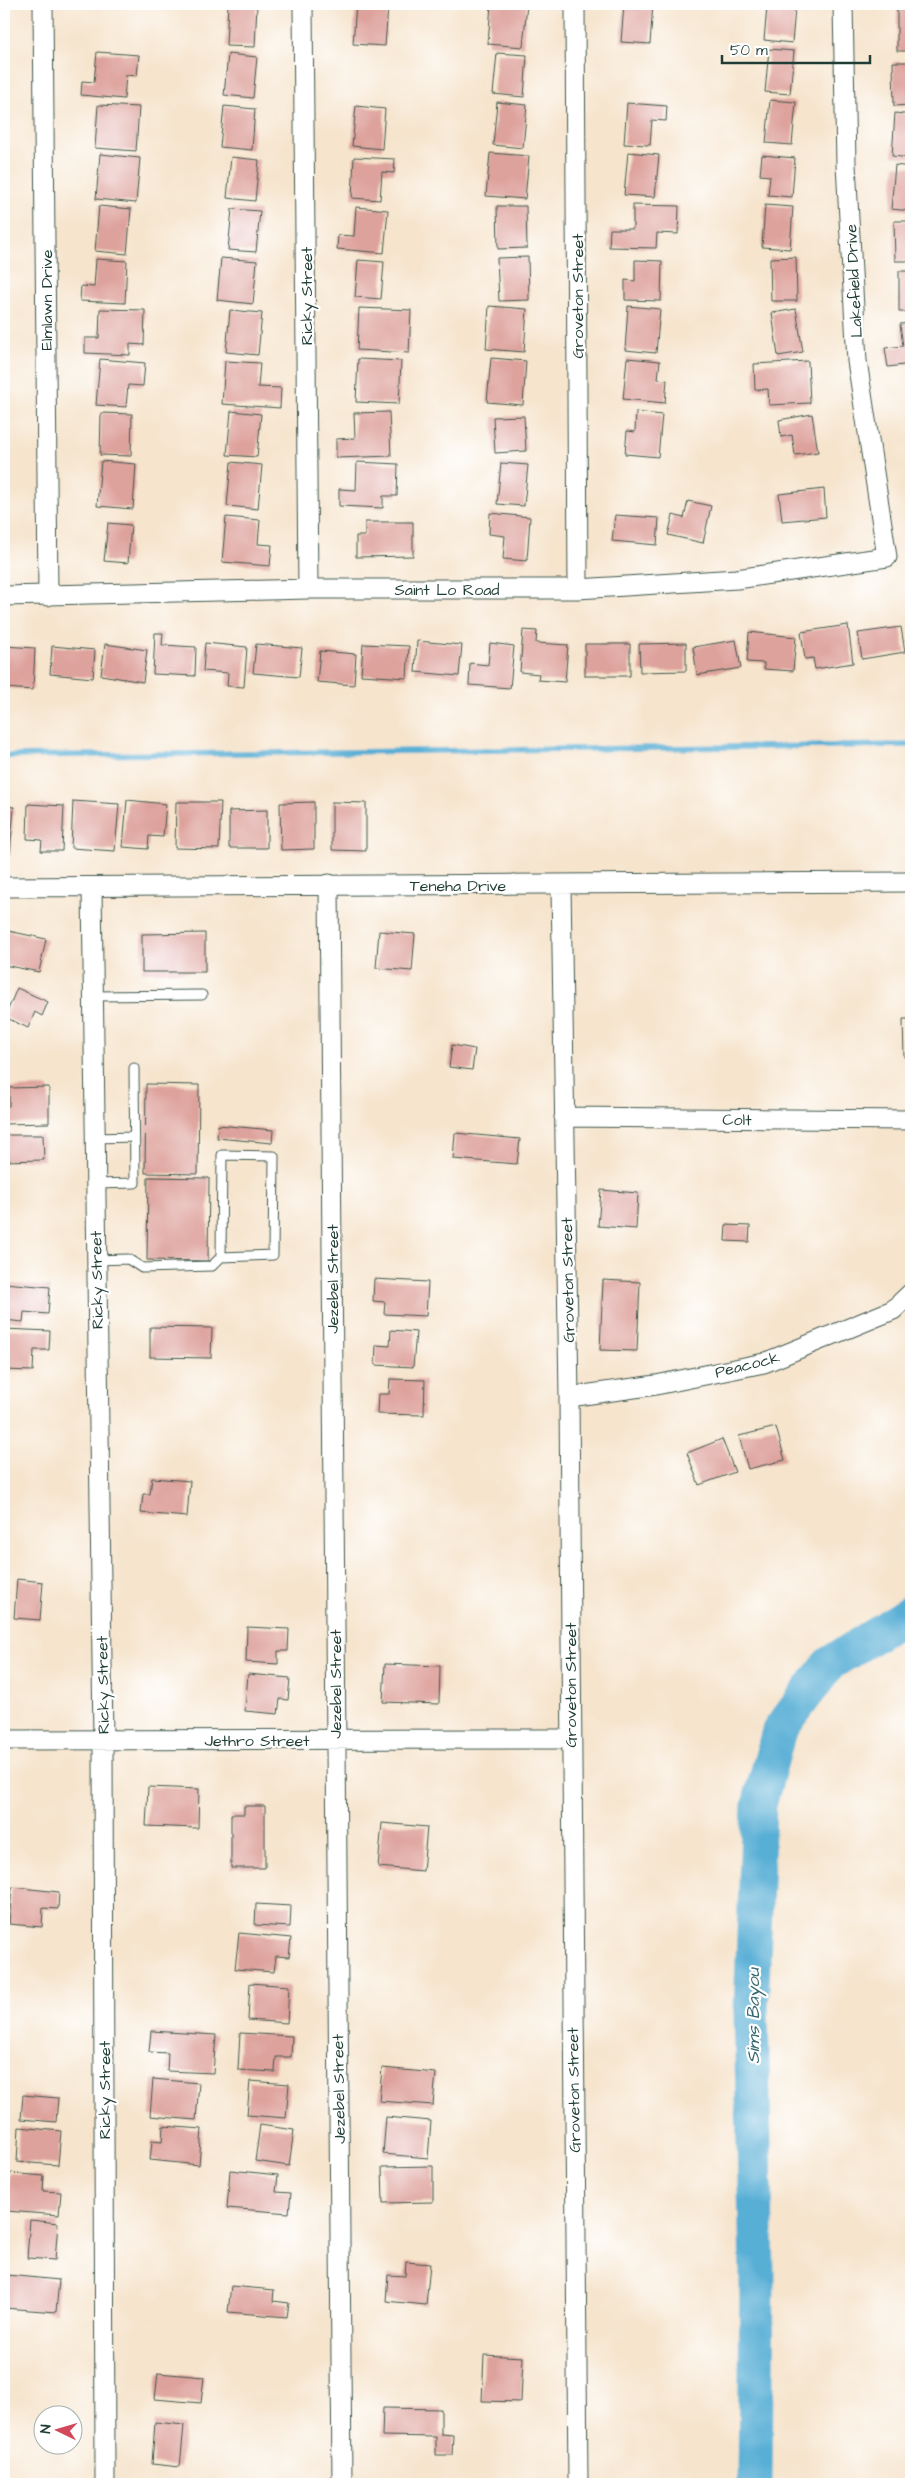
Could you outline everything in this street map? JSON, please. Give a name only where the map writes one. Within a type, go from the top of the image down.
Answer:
[{"type":"street","name":"Elmlawn Drive","points":[[43,4],[48,596]]},
{"type":"street","name":"Ricky Street","points":[[303,4],[308,589]]},
{"type":"street","name":"Groveton Street","points":[[575,4],[578,589]]},
{"type":"street","name":"Lakefield Drive","points":[[843,4],[846,165],[857,361],[887,557]]},
{"type":"street","name":"Saint Lo Road","points":[[4,596],[308,589],[578,589],[738,579],[887,557]]},
{"type":"street","name":"Teneha Drive","points":[[4,887],[911,882]]},
{"type":"street","name":"Jezebel Street","points":[[329,884],[342,2484]]},
{"type":"street","name":"Groveton Street","points":[[561,885],[569,1397],[570,1738],[578,2484]]},
{"type":"street","name":"Ricky Street","points":[[92,887],[95,1260],[103,1739],[105,2484]]},
{"type":"street","name":"Colt","points":[[564,1117],[911,1120]]},
{"type":"street","name":"Peacock","points":[[569,1397],[656,1385],[764,1362],[893,1310],[911,1293]]},
{"type":"street","name":"Jethro Street","points":[[4,1740],[570,1738]]},
{"type":"lane","points":[[93,996],[202,995]]},
{"type":"lane","points":[[95,1184],[134,1183],[134,1068]]},
{"type":"lane","points":[[94,1138],[134,1137]]},
{"type":"lane","points":[[95,1260],[128,1259],[142,1268],[212,1266],[221,1257],[273,1255],[274,1156],[222,1155],[221,1257]]},
{"type":"building","points":[[228,4],[257,4],[255,47],[226,46]]},
{"type":"building","points":[[356,4],[388,7],[385,46],[353,44]]},
{"type":"building","points":[[491,4],[527,4],[523,47],[488,44]]},
{"type":"building","points":[[624,4],[653,4],[650,44],[621,42]]},
{"type":"building","points":[[767,7],[795,9],[792,43],[764,40]]},
{"type":"building","points":[[897,10],[911,10],[911,51],[897,51]]},
{"type":"building","points":[[769,49],[794,51],[790,94],[765,92]]},
{"type":"building","points":[[97,52],[139,55],[137,76],[126,75],[124,99],[81,95],[82,81],[94,82]]},
{"type":"building","points":[[497,53],[527,55],[524,97],[493,94]]},
{"type":"building","points":[[228,54],[257,57],[253,98],[224,95]]},
{"type":"building","points":[[893,62],[911,62],[911,105],[894,106]]},
{"type":"building","points":[[770,100],[796,102],[792,145],[766,143]]},
{"type":"building","points":[[497,102],[527,105],[523,148],[493,145]]},
{"type":"building","points":[[627,103],[667,106],[666,121],[652,120],[650,145],[624,144]]},
{"type":"building","points":[[98,105],[139,107],[136,151],[95,148]]},
{"type":"building","points":[[224,106],[255,109],[252,150],[220,147]]},
{"type":"building","points":[[356,106],[385,109],[382,149],[352,146]]},
{"type":"building","points":[[895,113],[911,115],[911,158],[892,156]]},
{"type":"building","points":[[628,152],[659,155],[655,197],[624,195]]},
{"type":"building","points":[[490,153],[529,156],[525,199],[486,196]]},
{"type":"building","points":[[100,154],[140,158],[136,203],[96,199]]},
{"type":"building","points":[[762,155],[795,158],[792,197],[768,195],[770,176],[760,175]]},
{"type":"building","points":[[231,157],[259,160],[255,201],[227,198]]},
{"type":"building","points":[[354,157],[395,159],[394,173],[382,172],[380,200],[352,198]]},
{"type":"building","points":[[895,165],[911,167],[911,211],[891,209]]},
{"type":"building","points":[[633,205],[679,206],[678,234],[657,233],[656,248],[609,247],[610,229],[633,229]]},
{"type":"building","points":[[765,205],[793,207],[790,249],[762,247]]},
{"type":"building","points":[[99,206],[131,209],[127,254],[95,251]]},
{"type":"building","points":[[497,206],[526,206],[527,248],[498,249]]},
{"type":"building","points":[[356,207],[388,210],[384,253],[337,249],[338,235],[354,236]]},
{"type":"building","points":[[232,209],[260,211],[256,252],[228,250]]},
{"type":"building","points":[[894,221],[911,221],[911,261],[895,261]]},
{"type":"building","points":[[528,257],[529,300],[499,301],[497,258]]},
{"type":"building","points":[[796,257],[797,301],[771,301],[770,258]]},
{"type":"building","points":[[221,258],[257,261],[253,304],[217,300]]},
{"type":"building","points":[[96,259],[127,261],[125,303],[80,301],[81,286],[94,287]]},
{"type":"building","points":[[358,260],[384,262],[381,299],[355,297]]},
{"type":"building","points":[[635,260],[662,261],[661,301],[625,300],[625,280],[635,281]]},
{"type":"building","points":[[899,271],[911,271],[911,312],[899,312]]},
{"type":"building","points":[[489,306],[527,309],[524,352],[486,349]]},
{"type":"building","points":[[628,306],[660,309],[656,353],[625,350]]},
{"type":"building","points":[[359,308],[411,310],[409,353],[357,350]]},
{"type":"building","points":[[100,309],[145,310],[144,345],[130,344],[130,355],[85,353],[85,338],[99,338]]},
{"type":"building","points":[[796,309],[803,352],[778,356],[772,313]]},
{"type":"building","points":[[230,310],[262,313],[258,355],[226,352]]},
{"type":"building","points":[[911,323],[911,364],[888,367],[885,348],[903,346],[900,324]]},
{"type":"building","points":[[491,358],[526,361],[523,405],[487,402]]},
{"type":"building","points":[[627,358],[660,361],[658,379],[667,380],[665,403],[623,399]]},
{"type":"building","points":[[100,359],[145,363],[143,386],[128,385],[126,407],[96,405]]},
{"type":"building","points":[[358,359],[401,361],[399,404],[356,402]]},
{"type":"building","points":[[225,361],[260,363],[258,387],[281,388],[280,408],[222,404]]},
{"type":"building","points":[[808,361],[810,403],[769,405],[768,389],[755,390],[754,364]]},
{"type":"building","points":[[231,411],[261,414],[257,457],[227,455]]},
{"type":"building","points":[[389,412],[391,456],[336,458],[336,439],[355,438],[354,413]]},
{"type":"building","points":[[636,412],[662,415],[658,457],[625,454],[627,431],[635,432]]},
{"type":"building","points":[[101,413],[132,414],[131,456],[100,455]]},
{"type":"building","points":[[812,414],[818,452],[795,455],[792,435],[781,437],[779,420]]},
{"type":"building","points":[[524,416],[526,451],[495,453],[493,417]]},
{"type":"building","points":[[101,461],[136,464],[133,509],[97,506]]},
{"type":"building","points":[[231,462],[262,465],[258,509],[227,506]]},
{"type":"building","points":[[357,462],[398,464],[397,496],[383,496],[383,508],[339,506],[339,489],[356,490]]},
{"type":"building","points":[[501,463],[528,465],[524,506],[497,504]]},
{"type":"building","points":[[824,489],[826,517],[782,521],[779,494]]},
{"type":"building","points":[[688,501],[711,506],[703,543],[668,535],[673,515],[684,518]]},
{"type":"building","points":[[490,513],[530,517],[527,561],[503,559],[505,536],[489,534]]},
{"type":"building","points":[[615,515],[659,518],[657,545],[612,541]]},
{"type":"building","points":[[226,517],[260,520],[258,544],[272,545],[270,566],[222,562]]},
{"type":"building","points":[[365,522],[413,522],[413,556],[356,557],[356,536],[365,536]]},
{"type":"building","points":[[108,523],[131,525],[128,563],[104,561]]},
{"type":"building","points":[[848,625],[853,663],[815,669],[813,658],[805,659],[801,632]]},
{"type":"building","points":[[901,627],[905,652],[862,659],[858,633]]},
{"type":"building","points":[[523,630],[537,631],[536,643],[568,645],[565,682],[538,680],[539,674],[520,672]]},
{"type":"building","points":[[749,632],[796,637],[793,671],[764,669],[764,663],[747,662]]},
{"type":"building","points":[[155,633],[163,633],[162,645],[196,647],[195,676],[153,674]]},
{"type":"building","points":[[736,640],[741,668],[697,675],[693,647]]},
{"type":"building","points":[[417,641],[462,645],[459,676],[415,672]]},
{"type":"building","points":[[205,643],[247,647],[244,687],[227,686],[228,673],[203,671]]},
{"type":"building","points":[[490,643],[514,646],[510,688],[469,685],[470,663],[488,665]]},
{"type":"building","points":[[686,643],[686,671],[640,672],[639,644]]},
{"type":"building","points":[[105,644],[147,650],[143,682],[101,675]]},
{"type":"building","points":[[256,644],[302,648],[299,677],[253,673]]},
{"type":"building","points":[[363,644],[409,646],[407,678],[361,675]]},
{"type":"building","points":[[585,644],[630,644],[630,676],[585,676]]},
{"type":"building","points":[[4,646],[35,648],[33,690],[4,688]]},
{"type":"building","points":[[52,646],[95,650],[93,678],[50,674]]},
{"type":"building","points":[[320,651],[356,654],[354,685],[317,682]]},
{"type":"building","points":[[127,800],[166,804],[163,837],[149,836],[148,849],[123,847]]},
{"type":"building","points":[[73,801],[119,804],[115,851],[71,848]]},
{"type":"building","points":[[176,802],[221,802],[219,849],[175,848]]},
{"type":"building","points":[[314,802],[314,849],[281,850],[280,803]]},
{"type":"building","points":[[332,802],[366,803],[366,851],[332,850]]},
{"type":"building","points":[[28,804],[64,806],[62,851],[41,851],[42,840],[27,839]]},
{"type":"building","points":[[4,806],[14,807],[10,854],[4,853]]},
{"type":"building","points":[[267,810],[267,848],[229,848],[229,811]]},
{"type":"building","points":[[4,930],[46,939],[39,972],[4,965]]},
{"type":"building","points":[[379,931],[415,934],[412,971],[376,968]]},
{"type":"building","points":[[205,933],[205,972],[142,972],[142,934]]},
{"type":"building","points":[[17,988],[48,1002],[42,1016],[35,1012],[28,1028],[5,1017]]},
{"type":"building","points":[[903,1019],[911,1019],[911,1057],[904,1057]]},
{"type":"building","points":[[452,1045],[475,1049],[472,1070],[449,1067]]},
{"type":"building","points":[[146,1084],[199,1085],[198,1174],[145,1173]]},
{"type":"building","points":[[49,1087],[49,1123],[4,1124],[4,1106],[9,1106],[9,1088]]},
{"type":"building","points":[[218,1125],[273,1130],[272,1143],[217,1138]]},
{"type":"building","points":[[455,1133],[520,1139],[517,1164],[453,1159]]},
{"type":"building","points":[[4,1135],[43,1135],[44,1160],[4,1161]]},
{"type":"building","points":[[148,1177],[209,1178],[208,1261],[147,1260]]},
{"type":"building","points":[[601,1190],[638,1193],[636,1229],[598,1226]]},
{"type":"building","points":[[726,1225],[750,1226],[749,1242],[725,1241]]},
{"type":"building","points":[[374,1279],[428,1282],[426,1316],[384,1314],[385,1302],[373,1301]]},
{"type":"building","points":[[603,1280],[640,1282],[637,1351],[600,1350]]},
{"type":"building","points":[[4,1283],[50,1287],[48,1314],[24,1312],[23,1322],[4,1320]]},
{"type":"building","points":[[150,1327],[212,1328],[211,1358],[150,1357]]},
{"type":"building","points":[[4,1329],[50,1331],[49,1350],[34,1350],[33,1371],[4,1370]]},
{"type":"building","points":[[391,1330],[416,1332],[413,1367],[375,1365],[376,1345],[390,1346]]},
{"type":"building","points":[[390,1379],[425,1380],[424,1415],[377,1414],[378,1394],[389,1394]]},
{"type":"building","points":[[776,1427],[785,1460],[748,1469],[739,1436]]},
{"type":"building","points":[[722,1439],[735,1472],[699,1485],[687,1453]]},
{"type":"building","points":[[152,1478],[190,1481],[187,1517],[141,1513],[143,1494],[150,1494]]},
{"type":"building","points":[[17,1579],[43,1582],[40,1620],[14,1618]]},
{"type":"building","points":[[247,1627],[289,1629],[288,1651],[278,1651],[278,1664],[246,1662]]},
{"type":"building","points":[[385,1664],[440,1666],[439,1704],[383,1702]]},
{"type":"building","points":[[248,1674],[290,1678],[288,1700],[280,1699],[278,1714],[245,1711]]},
{"type":"building","points":[[148,1787],[199,1789],[198,1828],[146,1826]]},
{"type":"building","points":[[244,1806],[265,1806],[265,1868],[231,1868],[231,1814],[244,1814]]},
{"type":"building","points":[[382,1823],[427,1827],[423,1871],[378,1867]]},
{"type":"building","points":[[12,1887],[59,1892],[58,1909],[43,1908],[42,1927],[9,1924]]},
{"type":"building","points":[[256,1904],[291,1906],[290,1927],[255,1925]]},
{"type":"building","points":[[239,1933],[291,1938],[289,1957],[276,1956],[274,1972],[235,1969]]},
{"type":"building","points":[[250,1983],[289,1986],[287,2023],[248,2020]]},
{"type":"building","points":[[151,2031],[216,2035],[213,2073],[167,2071],[168,2053],[149,2052]]},
{"type":"building","points":[[240,2033],[292,2036],[291,2057],[276,2057],[275,2072],[238,2070]]},
{"type":"building","points":[[382,2068],[436,2073],[433,2105],[379,2101]]},
{"type":"building","points":[[153,2079],[199,2083],[196,2120],[150,2116]]},
{"type":"building","points":[[250,2081],[289,2084],[286,2118],[247,2115]]},
{"type":"building","points":[[23,2095],[58,2098],[56,2122],[21,2119]]},
{"type":"building","points":[[386,2117],[431,2121],[428,2158],[383,2154]]},
{"type":"building","points":[[260,2125],[294,2130],[289,2166],[255,2161]]},
{"type":"building","points":[[163,2126],[202,2129],[199,2165],[150,2160],[152,2141],[162,2142]]},
{"type":"building","points":[[19,2127],[61,2131],[58,2165],[17,2162]]},
{"type":"building","points":[[433,2166],[433,2202],[383,2203],[382,2167]]},
{"type":"building","points":[[230,2170],[278,2175],[276,2192],[291,2193],[289,2213],[227,2208]]},
{"type":"building","points":[[9,2173],[44,2176],[43,2191],[61,2192],[59,2215],[6,2211]]},
{"type":"building","points":[[30,2220],[58,2223],[55,2260],[27,2258]]},
{"type":"building","points":[[406,2262],[430,2264],[426,2305],[386,2301],[388,2275],[405,2276]]},
{"type":"building","points":[[7,2275],[59,2280],[56,2312],[4,2308]]},
{"type":"building","points":[[231,2286],[274,2290],[273,2301],[289,2303],[287,2317],[228,2312]]},
{"type":"building","points":[[484,2355],[523,2357],[521,2402],[482,2401]]},
{"type":"building","points":[[158,2373],[204,2377],[201,2403],[155,2399]]},
{"type":"building","points":[[383,2408],[441,2409],[441,2434],[453,2435],[452,2455],[436,2455],[436,2437],[382,2436]]},
{"type":"building","points":[[155,2422],[184,2425],[180,2467],[152,2464]]},
{"type":"waterway","points":[[4,756],[911,745]]},
{"type":"waterway","name":"Sims Bayou","points":[[755,2484],[757,2275],[751,2012],[759,1805],[779,1731],[829,1664],[911,1612]]}]
